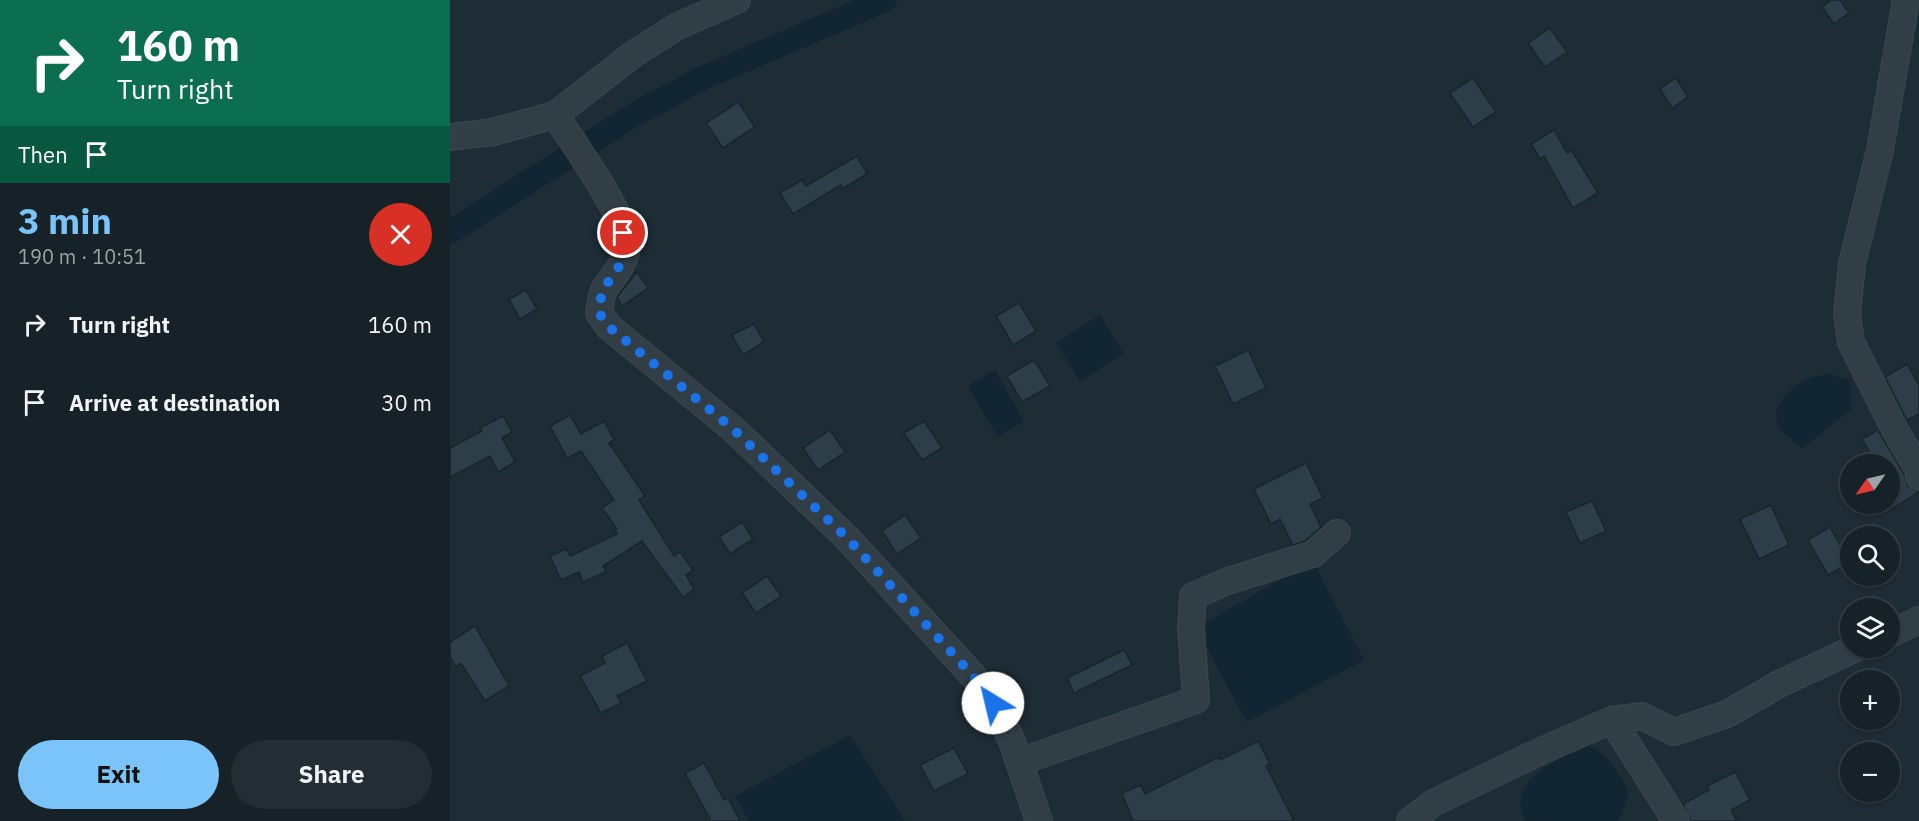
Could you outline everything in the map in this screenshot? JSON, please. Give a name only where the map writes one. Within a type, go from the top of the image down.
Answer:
[{"type":"street","points":[[450,137],[493,132],[555,115],[635,53],[678,26],[737,0]]},
{"type":"street","points":[[1906,0],[1873,180],[1852,264],[1847,321],[1851,342],[1895,430],[1918,469],[1919,477]]},
{"type":"street","points":[[555,115],[595,175],[619,222],[627,245],[623,261],[603,293],[599,313],[609,327],[732,428],[848,539],[974,677],[993,703],[1012,741],[1039,821]]},
{"type":"street","points":[[1019,762],[1196,700],[1191,627],[1193,596],[1228,581],[1313,554],[1337,533]]},
{"type":"street","points":[[1900,629],[1919,620]]},
{"type":"street","points":[[1410,821],[1434,803],[1541,751],[1612,720],[1642,716],[1674,732],[1727,714],[1781,683],[1840,655]]},
{"type":"street","points":[[1612,720],[1676,821]]},
{"type":"water","points":[[1100,315],[1124,354],[1080,381],[1056,343]]},
{"type":"water","points":[[995,370],[1024,422],[997,436],[968,386]]},
{"type":"water","points":[[1829,374],[1850,380],[1851,409],[1802,449],[1777,426],[1777,409],[1793,388],[1806,380]]},
{"type":"water","points":[[1313,561],[1364,660],[1247,722],[1196,628]]},
{"type":"water","points":[[850,735],[905,821],[749,821],[735,796]]},
{"type":"water","points":[[1586,745],[1607,759],[1629,793],[1621,816],[1616,821],[1526,821],[1521,807],[1522,795],[1528,784],[1548,765]]},
{"type":"building","points":[[1831,0],[1840,0],[1849,13],[1834,24],[1822,7]]},
{"type":"building","points":[[1550,28],[1567,52],[1545,67],[1528,43]]},
{"type":"building","points":[[1473,78],[1496,112],[1473,127],[1450,93]]},
{"type":"building","points":[[1676,78],[1688,97],[1672,108],[1660,89]]},
{"type":"building","points":[[738,102],[755,127],[723,148],[706,123]]},
{"type":"building","points":[[1554,130],[1567,153],[1572,151],[1598,193],[1573,208],[1544,156],[1540,159],[1531,144]]},
{"type":"building","points":[[857,156],[867,174],[842,189],[841,185],[793,214],[780,193],[802,180],[806,186]]},
{"type":"building","points":[[637,272],[648,288],[622,306],[617,297]]},
{"type":"building","points":[[526,290],[537,309],[520,319],[509,299]]},
{"type":"building","points":[[1019,303],[1036,331],[1013,345],[996,316]]},
{"type":"building","points":[[754,324],[764,342],[743,355],[732,335]]},
{"type":"building","points":[[1248,350],[1266,388],[1233,404],[1215,366]]},
{"type":"building","points":[[1034,360],[1050,386],[1022,402],[1007,376]]},
{"type":"building","points":[[1907,364],[1919,385],[1919,414],[1907,420],[1885,377]]},
{"type":"building","points":[[570,415],[581,434],[604,421],[614,440],[609,443],[645,496],[639,500],[674,556],[680,552],[693,570],[686,575],[694,589],[683,597],[642,541],[603,566],[606,572],[583,582],[579,572],[561,580],[550,556],[566,549],[570,556],[617,534],[615,531],[617,529],[602,508],[614,500],[581,451],[567,458],[550,426]]},
{"type":"building","points":[[503,416],[512,432],[502,438],[515,462],[498,472],[490,456],[450,477],[450,448],[482,431],[480,428]]},
{"type":"building","points":[[924,421],[942,448],[922,460],[904,433]]},
{"type":"building","points":[[830,430],[845,452],[818,470],[803,448]]},
{"type":"building","points":[[1878,430],[1892,454],[1871,454],[1862,439]]},
{"type":"building","points":[[1306,463],[1323,498],[1310,504],[1321,527],[1305,541],[1293,545],[1280,519],[1271,524],[1254,489]]},
{"type":"building","points":[[1900,467],[1907,486],[1919,492],[1900,504]]},
{"type":"building","points":[[1592,501],[1606,531],[1580,543],[1566,512]]},
{"type":"building","points":[[1771,505],[1789,545],[1759,559],[1740,519]]},
{"type":"building","points":[[905,515],[921,538],[897,554],[882,531]]},
{"type":"building","points":[[742,522],[753,539],[730,554],[719,537]]},
{"type":"building","points":[[1830,527],[1840,545],[1840,568],[1828,575],[1808,540]]},
{"type":"building","points":[[767,576],[781,596],[756,613],[742,593]]},
{"type":"building","points":[[475,626],[509,686],[485,701],[461,663],[456,667],[450,656],[450,642]]},
{"type":"building","points":[[627,643],[647,681],[617,696],[621,703],[601,713],[580,676],[605,663],[602,656]]},
{"type":"building","points":[[1124,650],[1132,665],[1074,693],[1067,678]]},
{"type":"building","points":[[1258,741],[1270,764],[1266,766],[1294,821],[1133,821],[1122,793],[1141,785],[1145,794],[1219,757],[1220,760]]},
{"type":"building","points":[[954,748],[968,774],[934,791],[920,765]]},
{"type":"building","points":[[704,763],[724,800],[728,798],[740,821],[711,821],[685,773]]},
{"type":"building","points":[[1735,772],[1750,800],[1731,810],[1737,821],[1691,821],[1683,804],[1709,790],[1707,786]]},
{"type":"waterway","points":[[450,232],[640,111],[707,76],[885,0]]},
{"type":"route","points":[[623,233],[627,245],[623,261],[603,293],[599,313],[609,327],[732,428],[848,539],[974,677],[993,703]]}]
